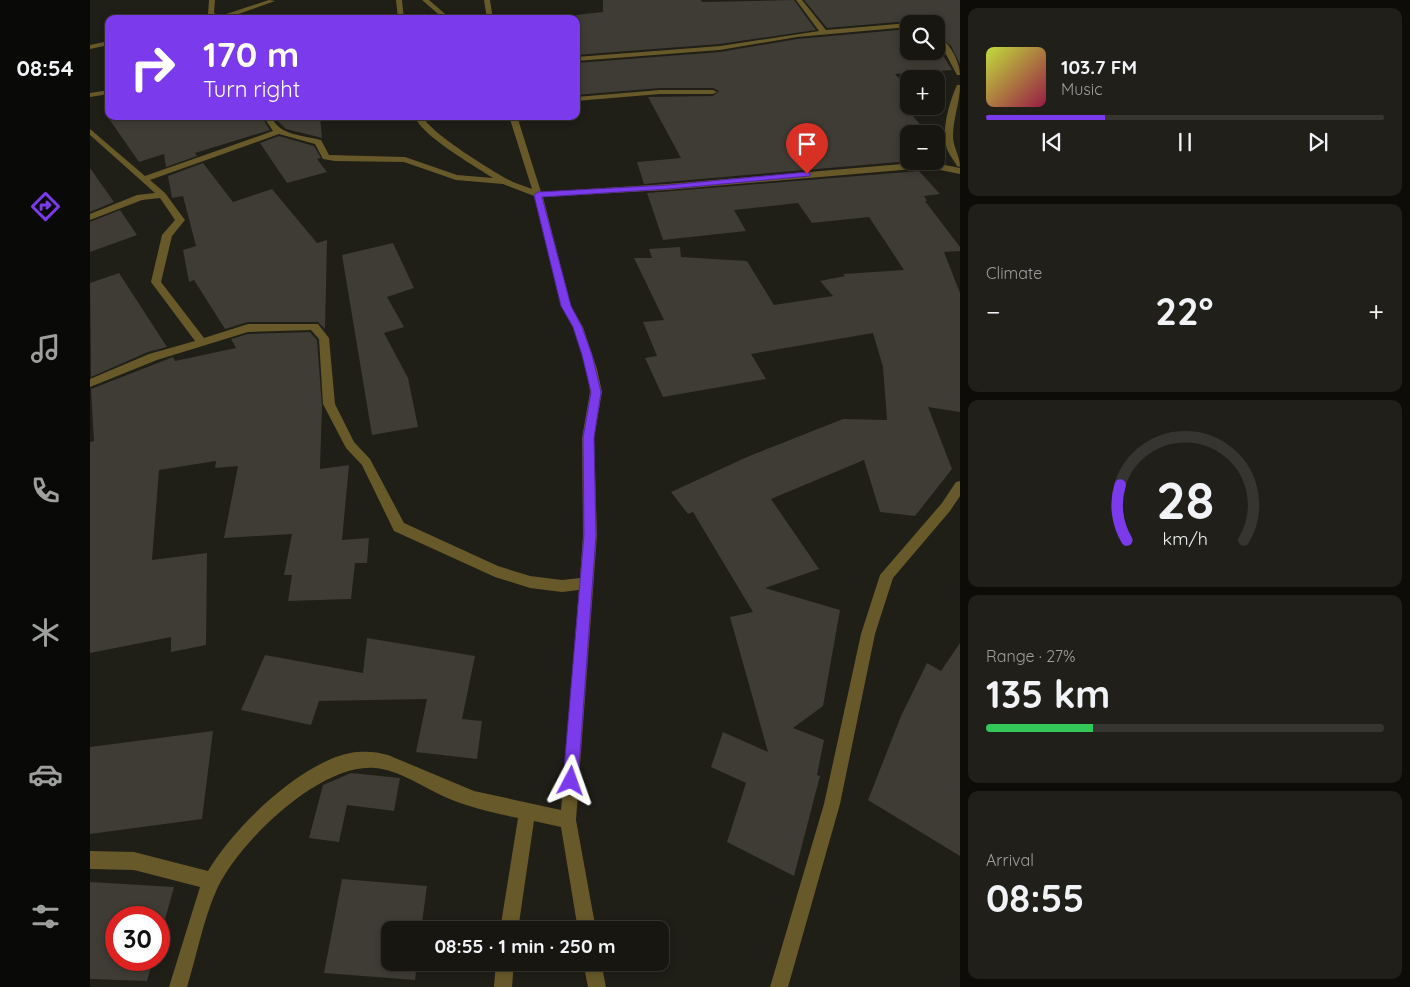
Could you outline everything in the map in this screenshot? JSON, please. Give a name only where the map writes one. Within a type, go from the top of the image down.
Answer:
[{"type":"street","points":[[212,0],[211,14],[213,15]]},
{"type":"street","points":[[399,0],[401,15]]},
{"type":"street","points":[[424,0],[443,15]]},
{"type":"street","points":[[487,0],[489,15]]},
{"type":"street","points":[[799,0],[824,33]]},
{"type":"street","points":[[229,15],[272,1]]},
{"type":"street","points":[[580,59],[720,48],[824,33],[900,26]]},
{"type":"street","points":[[90,47],[105,44]]},
{"type":"street","points":[[945,48],[952,57],[960,74]]},
{"type":"street","points":[[960,87],[950,119],[951,152],[960,164]]},
{"type":"street","points":[[580,99],[651,93],[712,92]]},
{"type":"street","points":[[90,95],[105,93]]},
{"type":"street","points":[[950,119],[960,120]]},
{"type":"street","points":[[268,120],[269,124],[277,132],[318,142],[326,157],[335,159],[405,160],[456,177],[504,181]]},
{"type":"street","points":[[420,120],[421,123],[450,146],[504,181],[538,195],[687,186],[914,166],[935,166],[960,171]]},
{"type":"street","points":[[514,120],[538,195],[566,306],[592,369],[596,392],[588,438],[590,535],[568,820],[585,921]]},
{"type":"street","points":[[90,130],[162,195],[180,220],[167,235],[156,282],[202,343]]},
{"type":"street","points":[[144,179],[277,132]]},
{"type":"street","points":[[90,217],[140,197],[162,195]]},
{"type":"street","points":[[90,383],[153,357],[248,328],[314,326],[324,338],[329,404],[350,445],[366,462],[382,498],[399,527],[495,571],[530,582],[562,586],[585,583]]},
{"type":"street","points":[[779,987],[832,804],[868,634],[887,575],[946,507],[960,486]]},
{"type":"street","points":[[178,987],[212,881],[238,841],[294,791],[328,768],[357,759],[376,759],[463,795],[568,820]]},
{"type":"street","points":[[510,921],[527,811]]},
{"type":"street","points":[[90,860],[134,861],[212,881]]},
{"type":"street","points":[[503,987],[504,971]]},
{"type":"street","points":[[594,971],[597,987]]},
{"type":"building","points":[[603,0],[701,0],[702,2],[794,0],[816,30],[720,44],[580,55],[580,15],[576,15],[603,12]]},
{"type":"building","points":[[804,0],[960,0],[960,64],[951,46],[945,41],[945,15],[900,15],[900,22],[827,28]]},
{"type":"building","points":[[900,30],[900,60],[945,59],[952,70],[900,70],[900,74],[895,74],[900,79],[900,115],[912,115],[921,125],[900,125],[900,162],[644,184],[637,162],[681,158],[648,97],[713,96],[719,91],[713,88],[660,88],[580,95],[580,63],[720,52],[797,39]]},
{"type":"building","points":[[110,120],[264,120],[270,130],[195,153],[197,156],[166,167],[164,154],[139,162]]},
{"type":"building","points":[[277,120],[320,120],[322,138],[286,129]]},
{"type":"building","points":[[279,136],[314,146],[321,158],[317,159],[327,172],[287,183],[260,143]]},
{"type":"building","points":[[203,163],[233,202],[272,189],[317,243],[327,240],[325,329],[318,322],[248,322],[225,329],[194,280],[189,282],[183,250],[196,246],[183,196],[172,198],[168,176]]},
{"type":"building","points":[[90,168],[114,202],[90,212]]},
{"type":"building","points":[[919,171],[940,194],[924,196],[927,201],[925,201],[960,247],[960,251],[944,252],[960,293],[960,412],[928,407],[952,469],[915,516],[880,512],[864,460],[771,499],[819,569],[765,588],[840,610],[823,706],[793,728],[824,740],[817,775],[820,776],[794,876],[727,842],[746,783],[711,767],[723,732],[768,752],[730,617],[753,612],[693,512],[688,514],[671,492],[747,457],[843,419],[887,420],[883,367],[873,333],[751,354],[766,379],[663,397],[645,358],[657,356],[643,322],[664,320],[634,258],[652,258],[649,249],[680,247],[681,257],[747,261],[774,305],[833,296],[820,281],[845,276],[843,274],[904,270],[869,217],[812,223],[798,203],[734,210],[746,231],[663,240],[647,193]]},
{"type":"building","points":[[120,210],[137,235],[90,252],[90,222]]},
{"type":"building","points":[[393,243],[414,288],[387,297],[404,327],[384,333],[408,378],[418,427],[372,435],[342,255]]},
{"type":"building","points":[[119,273],[167,347],[148,352],[91,377],[90,283]]},
{"type":"building","points":[[310,332],[317,340],[322,406],[320,469],[349,465],[342,540],[369,538],[367,563],[355,563],[351,599],[288,601],[292,575],[284,575],[292,534],[224,538],[238,466],[215,468],[216,461],[159,470],[152,560],[207,553],[206,645],[171,652],[171,637],[90,653],[90,442],[94,441],[91,389],[173,357],[175,361],[236,348],[231,339],[248,334]]},
{"type":"building","points":[[367,638],[475,656],[462,719],[482,721],[477,759],[416,752],[427,699],[319,701],[311,725],[241,710],[265,655],[363,673]]},
{"type":"building","points":[[960,643],[960,856],[868,800],[901,716],[927,663],[941,671]]},
{"type":"building","points":[[213,731],[202,819],[90,834],[90,747]]},
{"type":"building","points":[[351,773],[400,778],[394,811],[347,805],[339,842],[309,838],[323,785]]},
{"type":"building","points":[[342,879],[427,886],[422,921],[381,921],[381,971],[416,971],[415,980],[324,973]]},
{"type":"building","points":[[90,882],[174,887],[169,906],[105,906],[105,971],[150,971],[147,981],[90,979]]},
{"type":"route","points":[[571,781],[590,535],[588,438],[596,392],[592,369],[578,327],[566,306],[538,195],[668,187],[807,174]]}]
